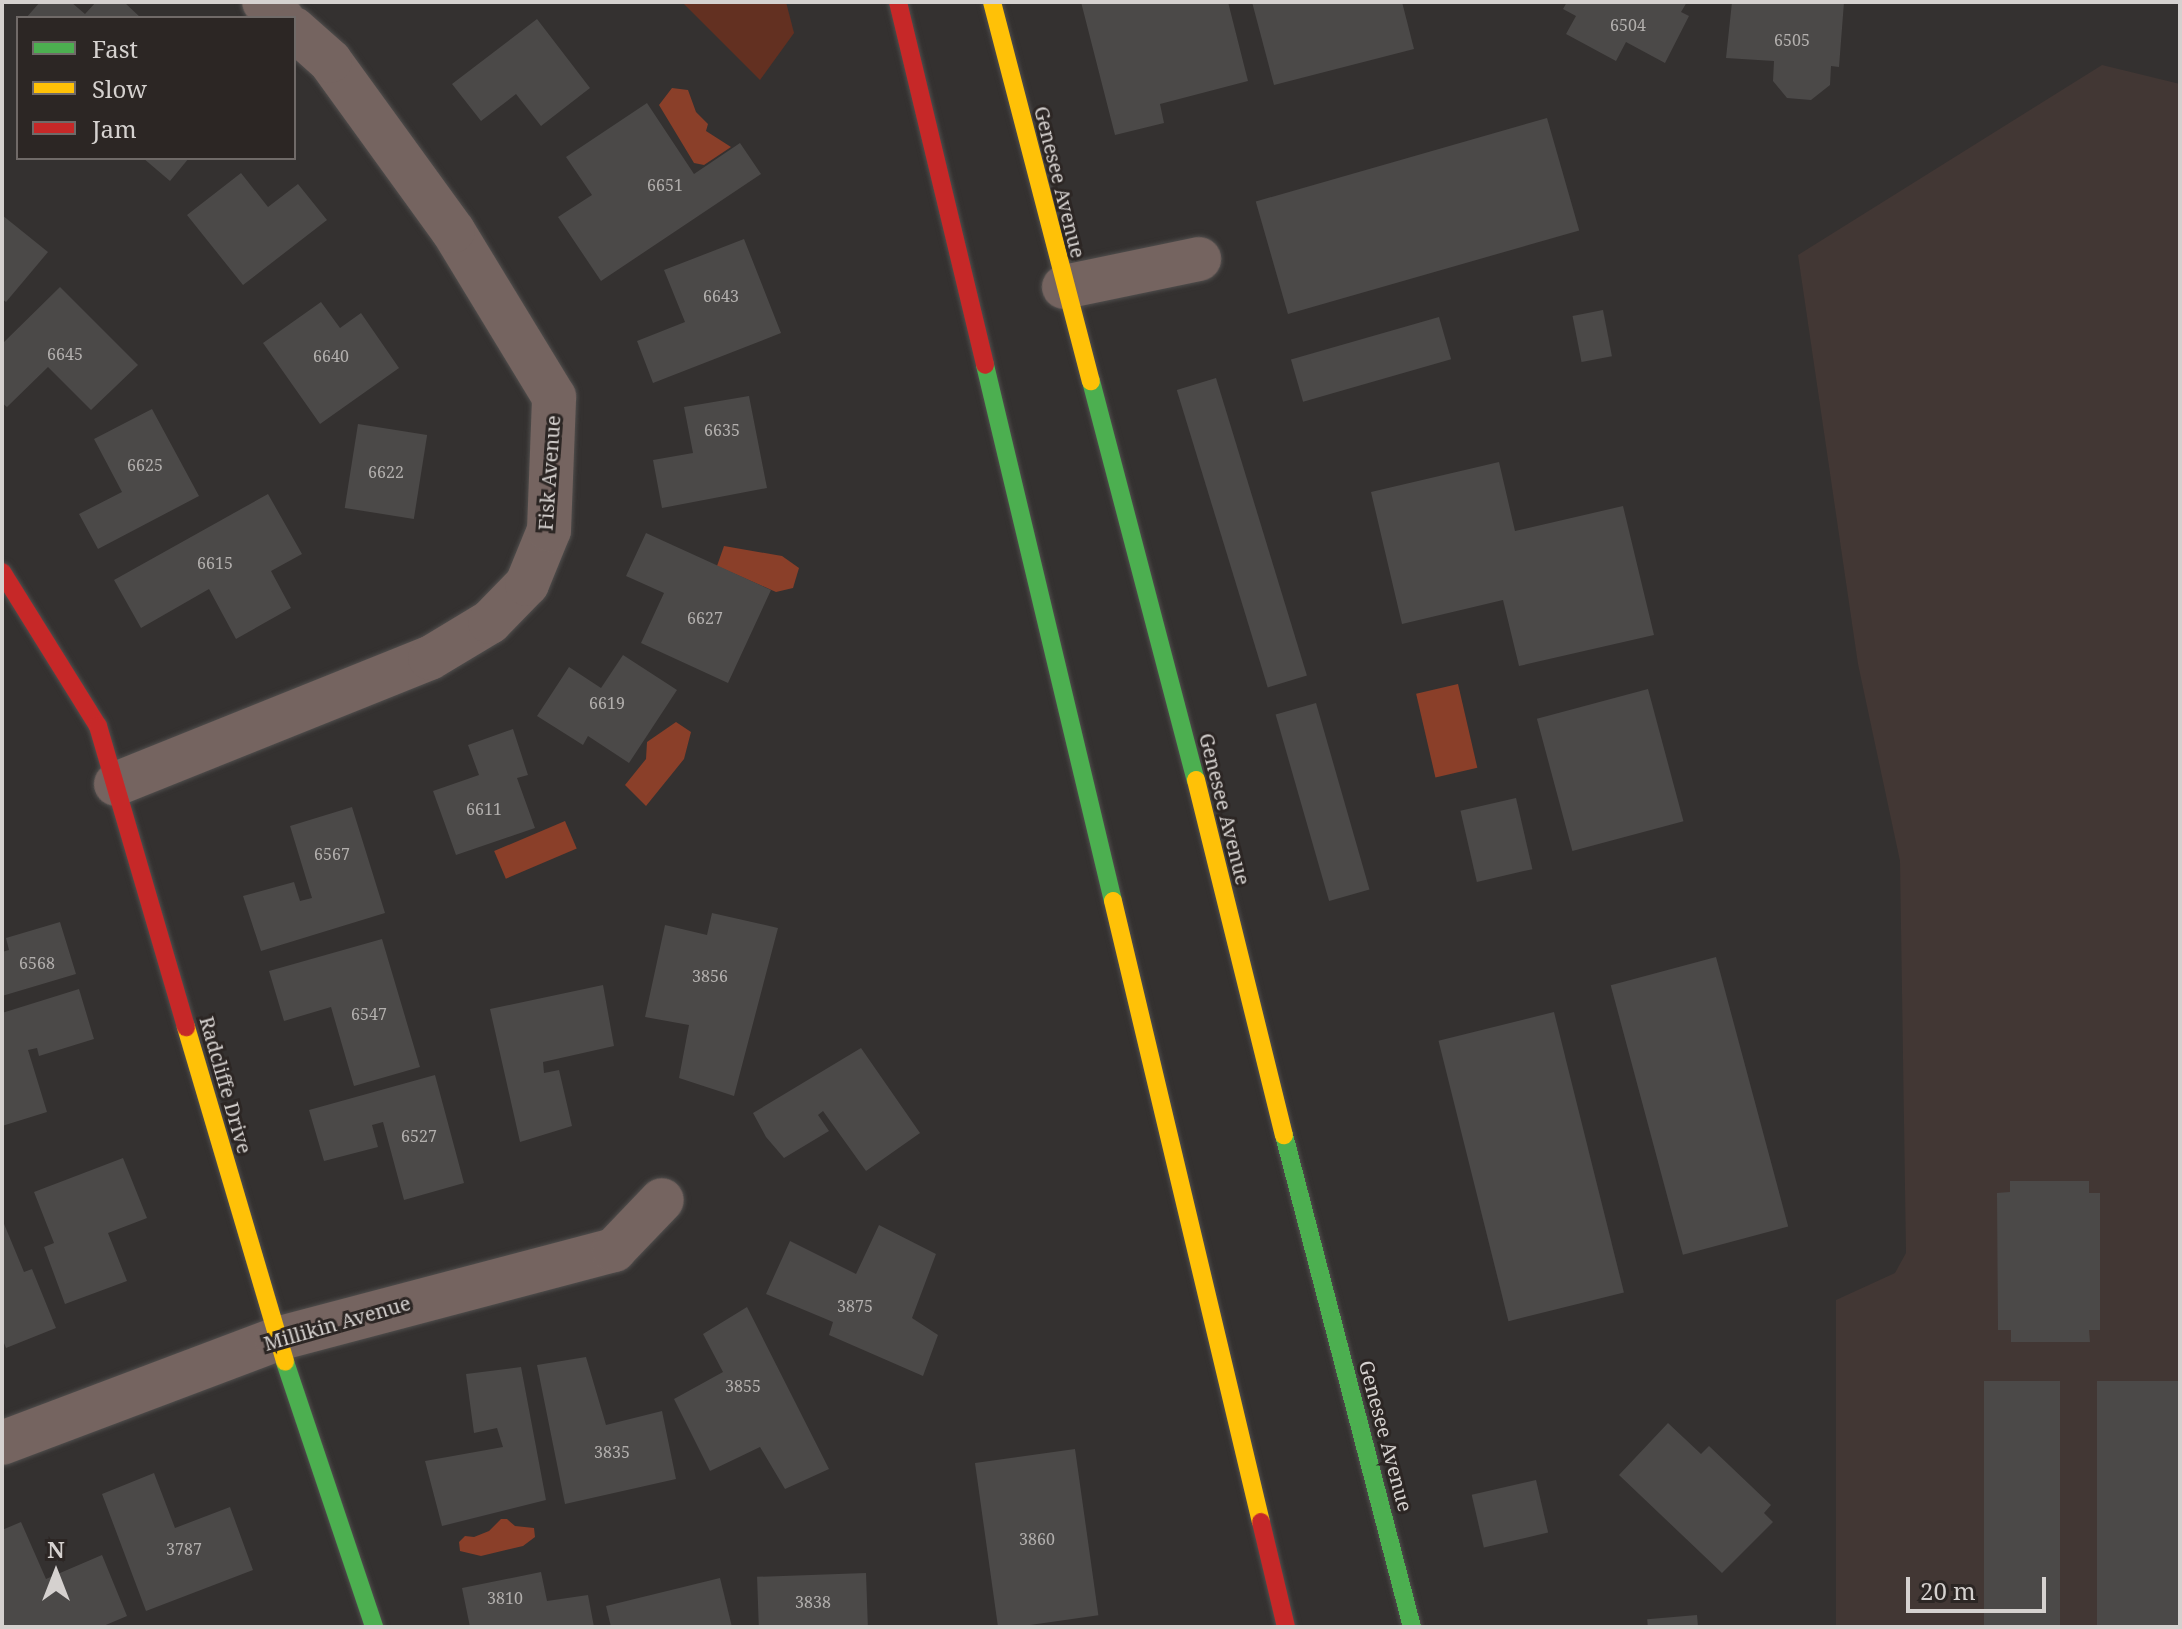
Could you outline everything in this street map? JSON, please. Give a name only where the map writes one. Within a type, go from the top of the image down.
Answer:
[{"type":"main road","points":[[898,2],[1286,1627]]},
{"type":"main road","name":"Genesee Avenue","points":[[992,2],[1064,287],[1201,800],[1268,1074],[1412,1627]]},
{"type":"main road","name":"Radcliffe Drive","points":[[2,572],[98,726],[277,1339],[374,1627]]},
{"type":"street","points":[[264,2],[280,16]]},
{"type":"street","name":"Fisk Avenue","points":[[116,784],[442,651],[490,622],[527,584],[549,530],[554,397],[453,231],[330,61],[296,31]]},
{"type":"street","points":[[1064,287],[1199,259]]},
{"type":"street","name":"Millikin Avenue","points":[[2,1443],[277,1339],[614,1250],[662,1200]]},
{"type":"shaded area","points":[[682,2],[786,2],[794,33],[760,80]]},
{"type":"shaded area","points":[[2102,65],[2180,84],[2180,1627],[1836,1627],[1836,1300],[1895,1273],[1906,1253],[1900,861],[1858,664],[1798,255]]},
{"type":"shaded area","points":[[672,88],[688,90],[696,112],[708,124],[706,131],[731,147],[704,165],[694,163],[659,105]]},
{"type":"shaded area","points":[[724,546],[782,556],[799,568],[793,588],[776,592],[717,566]]},
{"type":"shaded area","points":[[1458,684],[1477,768],[1435,777],[1416,694]]},
{"type":"shaded area","points":[[676,722],[691,732],[684,759],[646,806],[625,785],[646,759],[647,742]]},
{"type":"shaded area","points":[[565,821],[577,849],[506,879],[494,851]]},
{"type":"shaded area","points":[[501,1519],[507,1519],[515,1526],[534,1528],[535,1537],[523,1546],[481,1556],[460,1551],[459,1542],[465,1536],[474,1537],[489,1531]]},
{"type":"building","points":[[40,2],[71,2],[85,14],[96,2],[124,2],[139,16],[28,16]]},
{"type":"building","points":[[1081,2],[1228,2],[1248,81],[1160,104],[1164,123],[1115,135]]},
{"type":"building","points":[[1252,2],[1402,2],[1414,49],[1274,85]]},
{"type":"building","points":[[1567,2],[1687,2],[1681,12],[1689,16],[1665,63],[1626,42],[1616,61],[1566,34],[1576,16],[1563,9]]},
{"type":"building","points":[[1732,2],[1844,2],[1839,67],[1831,66],[1830,85],[1811,100],[1787,98],[1773,81],[1774,61],[1726,58]]},
{"type":"building","points":[[537,19],[590,88],[541,126],[516,94],[481,121],[452,84]]},
{"type":"building","points":[[647,103],[694,174],[740,143],[761,174],[601,281],[558,217],[592,195],[566,157]]},
{"type":"building","points":[[1547,118],[1579,230],[1288,314],[1256,202]]},
{"type":"building","points":[[145,160],[187,160],[170,181]]},
{"type":"building","points":[[241,173],[268,207],[298,184],[327,220],[243,285],[187,215]]},
{"type":"building","points":[[2,215],[48,252],[6,302],[2,299]]},
{"type":"building","points":[[744,239],[781,333],[653,383],[637,341],[685,322],[664,270]]},
{"type":"building","points":[[60,287],[138,365],[91,410],[48,367],[7,407],[2,403],[2,344]]},
{"type":"building","points":[[321,302],[340,328],[361,313],[399,368],[320,424],[263,343]]},
{"type":"building","points":[[1603,310],[1612,356],[1582,362],[1573,316]]},
{"type":"building","points":[[1439,317],[1451,359],[1303,402],[1291,359]]},
{"type":"building","points":[[1216,378],[1307,675],[1268,687],[1177,390]]},
{"type":"building","points":[[749,396],[767,488],[662,508],[653,460],[693,453],[684,407]]},
{"type":"building","points":[[152,409],[199,496],[98,549],[79,514],[122,492],[94,439]]},
{"type":"building","points":[[358,424],[427,435],[414,519],[345,508]]},
{"type":"building","points":[[1499,462],[1515,531],[1623,506],[1654,635],[1519,666],[1503,600],[1402,624],[1371,492]]},
{"type":"building","points":[[268,494],[302,554],[271,571],[291,608],[236,639],[209,589],[141,628],[114,580]]},
{"type":"building","points":[[646,533],[771,590],[728,683],[641,643],[664,593],[626,576]]},
{"type":"building","points":[[623,655],[677,690],[629,763],[588,736],[583,745],[537,716],[569,667],[601,688]]},
{"type":"building","points":[[1648,689],[1683,821],[1572,851],[1537,719]]},
{"type":"building","points":[[1316,703],[1369,889],[1329,901],[1276,715]]},
{"type":"building","points":[[513,729],[528,775],[517,778],[535,828],[456,855],[433,791],[479,775],[468,745]]},
{"type":"building","points":[[1516,798],[1532,869],[1477,882],[1460,811]]},
{"type":"building","points":[[352,807],[385,913],[261,951],[243,896],[294,882],[300,901],[312,898],[290,826]]},
{"type":"building","points":[[712,913],[778,928],[734,1096],[679,1078],[689,1025],[645,1017],[665,925],[707,935]]},
{"type":"building","points":[[60,922],[76,974],[2,996],[2,952],[9,950],[6,938]]},
{"type":"building","points":[[382,939],[420,1067],[354,1086],[331,1007],[284,1021],[269,971]]},
{"type":"building","points":[[1716,957],[1788,1226],[1683,1255],[1611,985]]},
{"type":"building","points":[[603,985],[614,1046],[543,1062],[544,1073],[559,1070],[572,1126],[520,1142],[490,1009]]},
{"type":"building","points":[[79,989],[94,1039],[39,1056],[37,1048],[28,1050],[47,1112],[2,1126],[2,1013]]},
{"type":"building","points":[[1554,1012],[1624,1292],[1508,1321],[1439,1041]]},
{"type":"building","points":[[861,1048],[920,1133],[866,1171],[823,1111],[818,1115],[829,1131],[784,1158],[766,1137],[753,1113]]},
{"type":"building","points":[[435,1075],[464,1183],[404,1200],[383,1122],[372,1125],[378,1147],[324,1161],[309,1110]]},
{"type":"building","points":[[123,1158],[147,1218],[108,1233],[127,1281],[65,1304],[44,1247],[54,1243],[34,1192]]},
{"type":"building","points":[[2010,1181],[2089,1181],[2089,1193],[2100,1193],[2100,1330],[2089,1330],[2090,1342],[2011,1342],[2011,1330],[1998,1330],[1997,1193],[2010,1192]]},
{"type":"building","points":[[2,1219],[24,1272],[32,1269],[56,1328],[6,1348],[2,1338]]},
{"type":"building","points":[[879,1225],[936,1254],[912,1318],[938,1335],[923,1376],[829,1335],[833,1322],[766,1294],[790,1241],[856,1274]]},
{"type":"building","points":[[747,1307],[829,1469],[785,1489],[760,1447],[710,1471],[674,1399],[723,1372],[703,1334]]},
{"type":"building","points":[[586,1357],[606,1425],[662,1411],[676,1479],[565,1504],[537,1365]]},
{"type":"building","points":[[521,1367],[546,1500],[442,1526],[425,1461],[503,1447],[497,1428],[474,1433],[466,1374]]},
{"type":"building","points":[[1984,1381],[2060,1381],[2060,1627],[1984,1627]]},
{"type":"building","points":[[2097,1381],[2180,1381],[2180,1627],[2097,1627]]},
{"type":"building","points":[[1668,1423],[1701,1454],[1709,1446],[1771,1505],[1764,1513],[1773,1522],[1722,1573],[1619,1475]]},
{"type":"building","points":[[1075,1449],[1098,1615],[998,1627],[975,1463]]},
{"type":"building","points":[[154,1473],[175,1528],[230,1507],[253,1570],[146,1611],[102,1494]]},
{"type":"building","points":[[1536,1480],[1548,1533],[1484,1547],[1472,1495]]},
{"type":"building","points":[[21,1522],[46,1579],[102,1555],[127,1616],[101,1627],[5,1627],[2,1620],[2,1530]]},
{"type":"building","points":[[541,1572],[547,1601],[588,1595],[594,1627],[470,1627],[462,1588]]},
{"type":"building","points":[[866,1573],[868,1627],[759,1627],[757,1577]]},
{"type":"building","points":[[720,1578],[732,1627],[611,1627],[606,1606]]},
{"type":"building","points":[[1697,1615],[1698,1627],[1648,1627],[1647,1619]]},
{"type":"traffic: fast","points":[[985,365],[1113,901]]},
{"type":"traffic: fast","points":[[1091,381],[1196,780]]},
{"type":"traffic: fast","points":[[1284,1135],[1412,1627]]},
{"type":"traffic: fast","points":[[285,1362],[374,1627]]},
{"type":"traffic: slow","points":[[992,2],[1091,381]]},
{"type":"traffic: slow","points":[[1196,780],[1284,1135]]},
{"type":"traffic: slow","points":[[1113,901],[1261,1522]]},
{"type":"traffic: slow","points":[[186,1027],[285,1362]]},
{"type":"traffic: jam","points":[[898,2],[985,365]]},
{"type":"traffic: jam","points":[[2,572],[98,726],[186,1027]]},
{"type":"traffic: jam","points":[[1261,1522],[1286,1627]]}]
